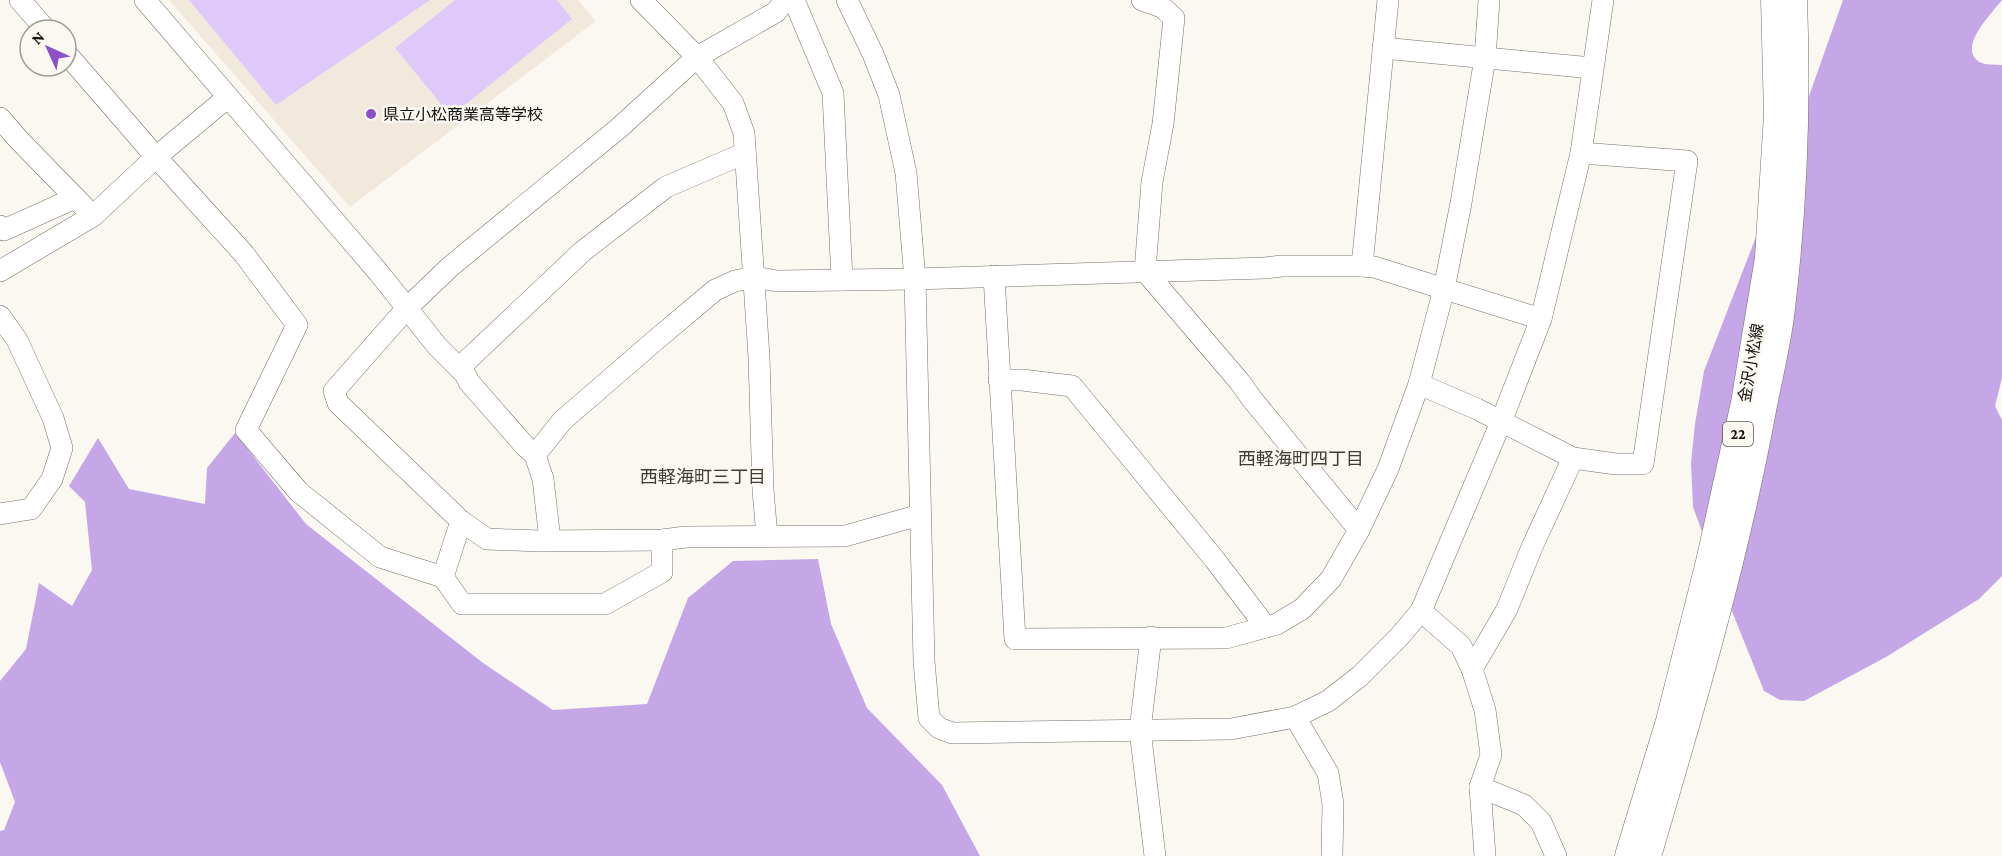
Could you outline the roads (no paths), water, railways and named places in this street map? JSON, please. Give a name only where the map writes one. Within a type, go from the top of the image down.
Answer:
[{"type":"main road","name":"金沢小松線","points":[[1628,856],[1669,721],[1709,562],[1744,403],[1768,258],[1777,115],[1774,0]]},
{"type":"main road","name":"金沢小松線","points":[[1648,856],[1709,647],[1751,478],[1781,317],[1794,183],[1796,44],[1794,0]]},
{"type":"street","points":[[20,0],[36,18]]},
{"type":"street","points":[[145,0],[407,308],[436,346],[459,368],[525,447],[535,455],[543,479],[550,540]]},
{"type":"street","points":[[641,0],[698,57],[734,103],[744,133],[759,357],[763,490],[767,536]]},
{"type":"street","points":[[785,0],[776,12],[698,57],[619,128],[451,266],[407,308],[334,392],[338,403],[461,521],[487,539],[662,540],[686,537],[845,536],[920,515]]},
{"type":"street","points":[[794,0],[833,93],[842,280]]},
{"type":"street","points":[[847,0],[873,54],[889,95],[906,173],[915,279],[924,661],[930,718],[939,728],[952,733],[1231,729],[1294,717],[1328,701],[1360,676],[1399,638],[1421,611],[1501,422],[1541,319],[1581,153],[1603,0]]},
{"type":"street","points":[[1142,0],[1162,7],[1174,18],[1163,124],[1152,182],[1145,272],[1239,381],[1359,530]]},
{"type":"street","points":[[1362,266],[1388,0]]},
{"type":"street","points":[[994,276],[1015,639],[1226,638],[1277,624],[1302,609],[1331,579],[1359,530],[1388,469],[1419,384],[1444,289],[1461,203],[1485,57],[1489,0]]},
{"type":"street","points":[[1383,48],[1592,68]]},
{"type":"street","points":[[78,67],[244,254],[297,325],[246,430],[299,492],[380,557],[442,577],[462,604],[605,604],[663,572],[662,540]]},
{"type":"street","points":[[0,271],[93,216],[156,157],[228,97]]},
{"type":"street","points":[[0,118],[93,216]]},
{"type":"street","points":[[459,368],[583,251],[666,187],[745,153]]},
{"type":"street","points":[[1419,384],[1478,409],[1573,458],[1616,464],[1643,464],[1687,161],[1581,153]]},
{"type":"street","points":[[0,226],[4,230],[75,198]]},
{"type":"street","points":[[535,455],[562,421],[715,290],[735,281],[754,277],[777,281],[915,279],[1282,266],[1362,266],[1374,267],[1541,319]]},
{"type":"street","points":[[0,316],[17,340],[54,418],[62,448],[52,479],[32,509],[0,514]]},
{"type":"street","points":[[999,380],[1022,380],[1072,386],[1215,560],[1266,627]]},
{"type":"street","points":[[1472,669],[1507,609],[1532,547],[1573,458]]},
{"type":"street","points":[[442,577],[461,521]]},
{"type":"street","points":[[1421,611],[1461,646],[1472,669],[1485,710],[1491,755],[1480,787],[1485,856]]},
{"type":"street","points":[[1151,637],[1140,730],[1155,856]]},
{"type":"street","points":[[1294,717],[1328,773],[1333,804],[1332,856]]},
{"type":"street","points":[[1480,787],[1524,805],[1541,822],[1556,856]]},
{"type":"place","name":"県立小松商業高等学校","points":[[371,114]]},
{"type":"district","name":"西軽海町四丁目","points":[[1301,459]]},
{"type":"district","name":"西軽海町三丁目","points":[[703,477]]}]
